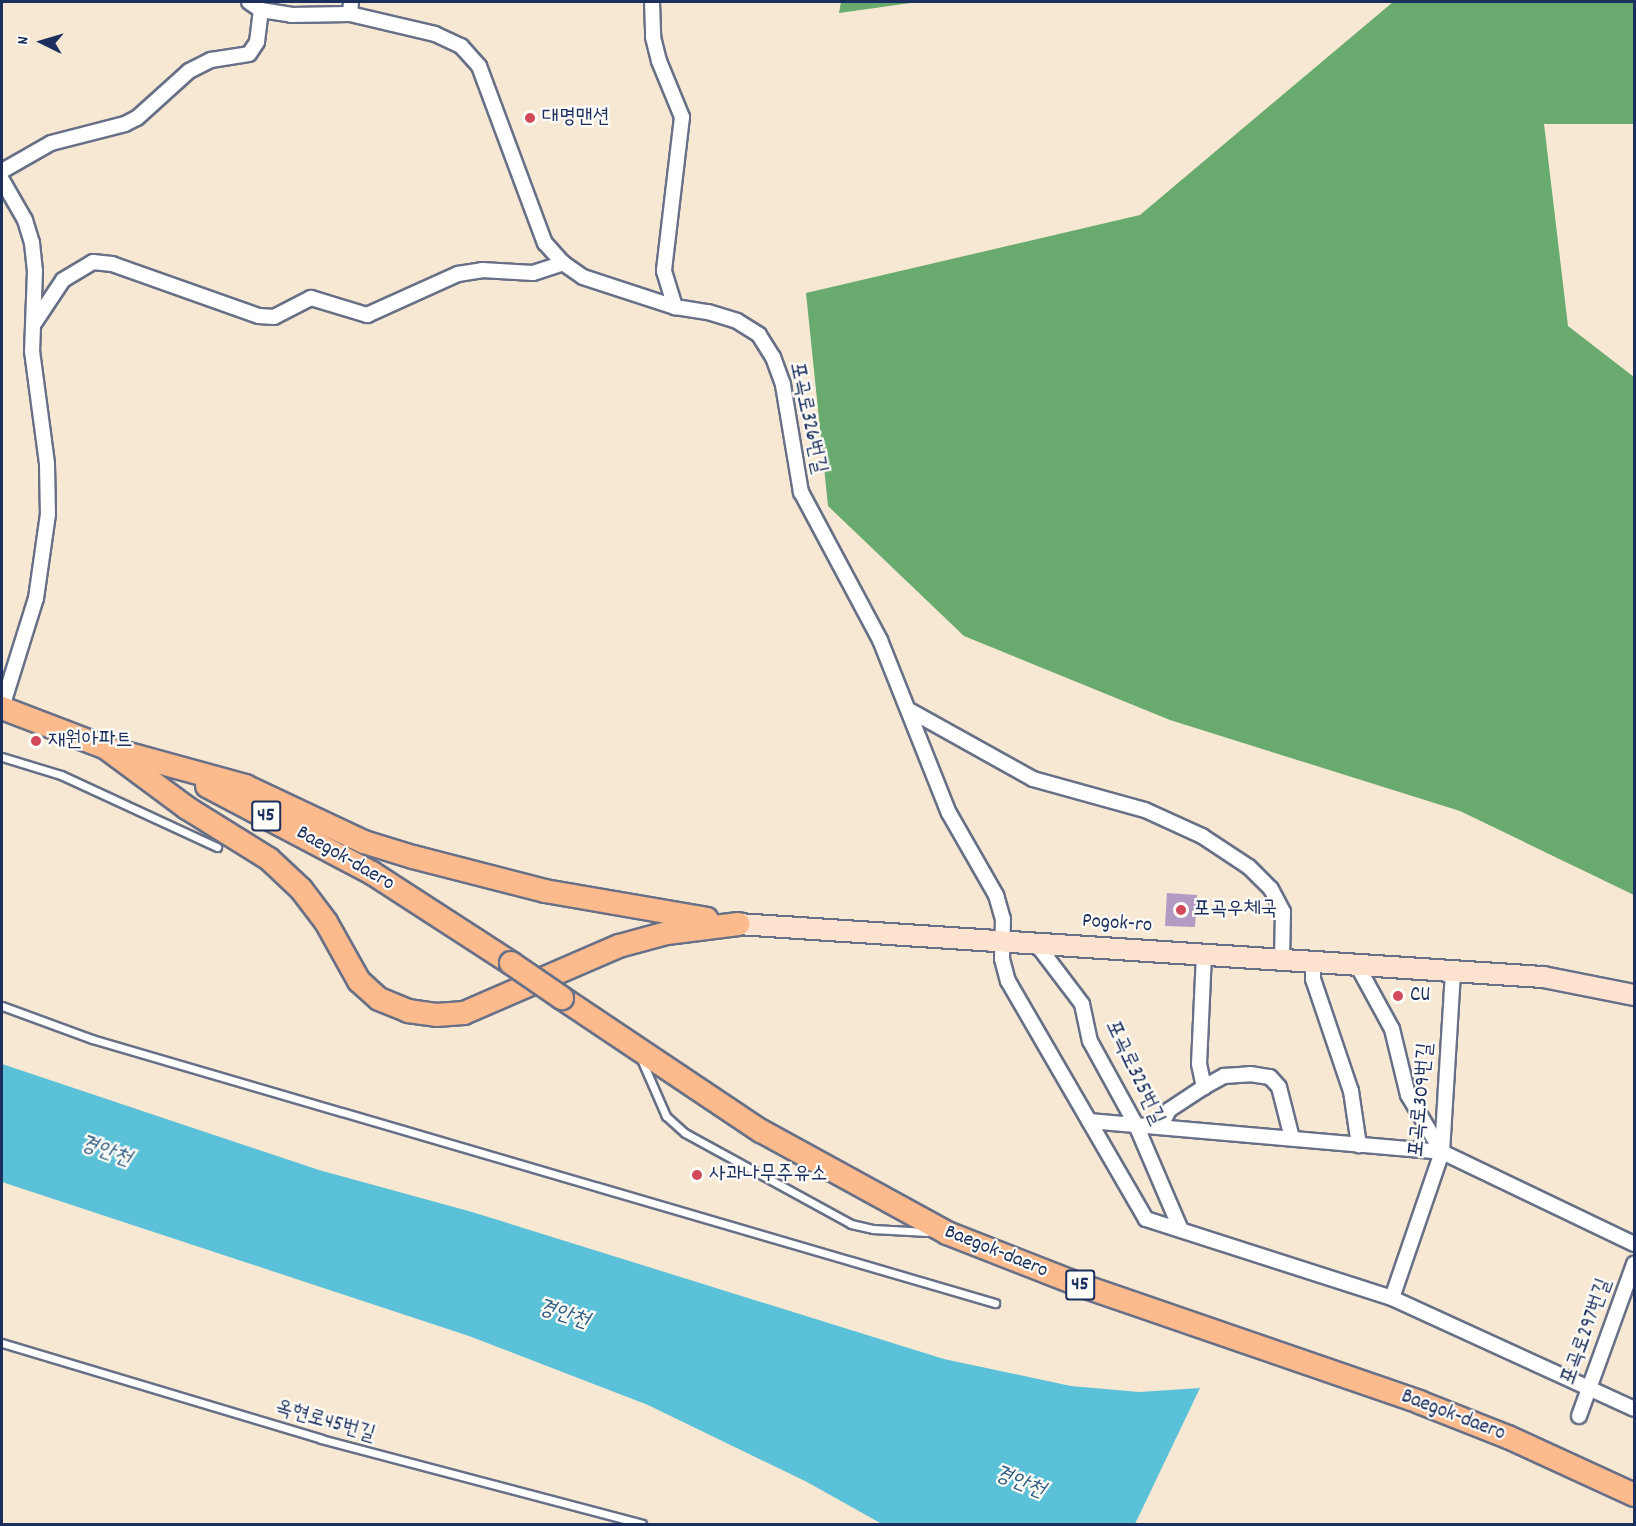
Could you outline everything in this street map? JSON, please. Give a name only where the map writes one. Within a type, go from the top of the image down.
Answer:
[{"type":"main road","name":"Baegok-daero","points":[[2,708],[186,776],[316,841],[511,963],[637,1050],[810,1160],[947,1233],[1077,1284],[1419,1402],[1508,1437],[1635,1495]]},
{"type":"main road","points":[[106,748],[245,786],[364,842],[467,873],[630,908],[738,924]]},
{"type":"main road","points":[[106,748],[188,808],[269,859],[307,897],[359,981],[380,999],[408,1011],[436,1015],[464,1013],[619,946],[667,933],[738,924]]},
{"type":"street","points":[[652,2],[657,53],[682,117],[664,271],[675,307]]},
{"type":"street","points":[[2,171],[51,143],[125,124],[137,118],[189,71],[211,60],[249,54],[257,42],[255,6]]},
{"type":"street","name":"포곡로326번길","points":[[255,6],[291,15],[350,8],[435,34],[461,46],[479,66],[545,243],[563,263],[583,278],[675,307],[737,321],[759,335],[773,357],[783,385],[801,492],[880,640],[911,711],[949,813],[996,895],[1003,919],[1002,959],[1008,981],[1146,1219],[1392,1298],[1635,1409]]},
{"type":"street","points":[[2,180],[25,220],[32,243],[36,272],[33,325],[34,376],[47,464],[45,549],[26,638],[2,708]]},
{"type":"street","points":[[33,325],[63,280],[93,262],[112,264],[259,316],[274,317],[312,298],[367,315],[459,274],[482,270],[533,273],[563,263]]},
{"type":"street","points":[[911,711],[1033,780],[1145,810],[1202,836],[1249,867],[1271,889],[1283,912],[1282,960]]},
{"type":"street","name":"Pogok-ro","points":[[738,924],[1453,971],[1581,982],[1635,996]]},
{"type":"street","name":"포곡로325번길","points":[[1035,942],[1074,988],[1082,1004],[1090,1041],[1136,1125],[1181,1230]]},
{"type":"street","points":[[1204,954],[1199,1064],[1204,1087]]},
{"type":"street","points":[[1313,962],[1313,979],[1351,1091],[1359,1145]]},
{"type":"street","points":[[1357,965],[1392,1029],[1408,1095],[1442,1152]]},
{"type":"street","name":"포곡로309번길","points":[[1392,1298],[1442,1152],[1453,971]]},
{"type":"street","points":[[1160,1127],[1169,1110],[1204,1087],[1224,1076],[1250,1074],[1270,1077],[1279,1087],[1292,1138]]},
{"type":"street","points":[[1089,1121],[1442,1152],[1635,1245]]},
{"type":"street","name":"포곡로297번길","points":[[1579,1416],[1635,1264]]},
{"type":"lane","points":[[2,757],[61,775],[217,847]]},
{"type":"lane","points":[[2,1006],[92,1039],[995,1303]]},
{"type":"lane","points":[[637,1050],[666,1116],[685,1133],[851,1224],[873,1229],[947,1233]]},
{"type":"lane","name":"옥현로45번길","points":[[2,1343],[321,1439],[642,1524]]},
{"type":"green space","points":[[841,2],[918,2],[839,13]]},
{"type":"green space","points":[[1393,2],[1634,2],[1634,124],[1544,124],[1568,326],[1634,377],[1634,895],[1460,811],[1170,720],[964,636],[828,506],[806,293],[1140,215]]},
{"type":"water","name":"경안천","points":[[2,1064],[319,1170],[472,1212],[944,1359],[1071,1386],[1139,1392],[1200,1388],[1135,1524],[882,1524],[807,1482],[648,1405],[469,1336],[2,1182]]},
{"type":"building","name":"포곡우체국","points":[[1167,893],[1197,895],[1195,927],[1165,926]]},
{"type":"place","name":"대명맨션","points":[[530,118]]},
{"type":"place","name":"재원아파트","points":[[36,741]]},
{"type":"place","name":"포곡우체국","points":[[1181,910]]},
{"type":"place","name":"CU","points":[[1398,996]]},
{"type":"place","name":"사과나무주유소","points":[[697,1175]]}]
